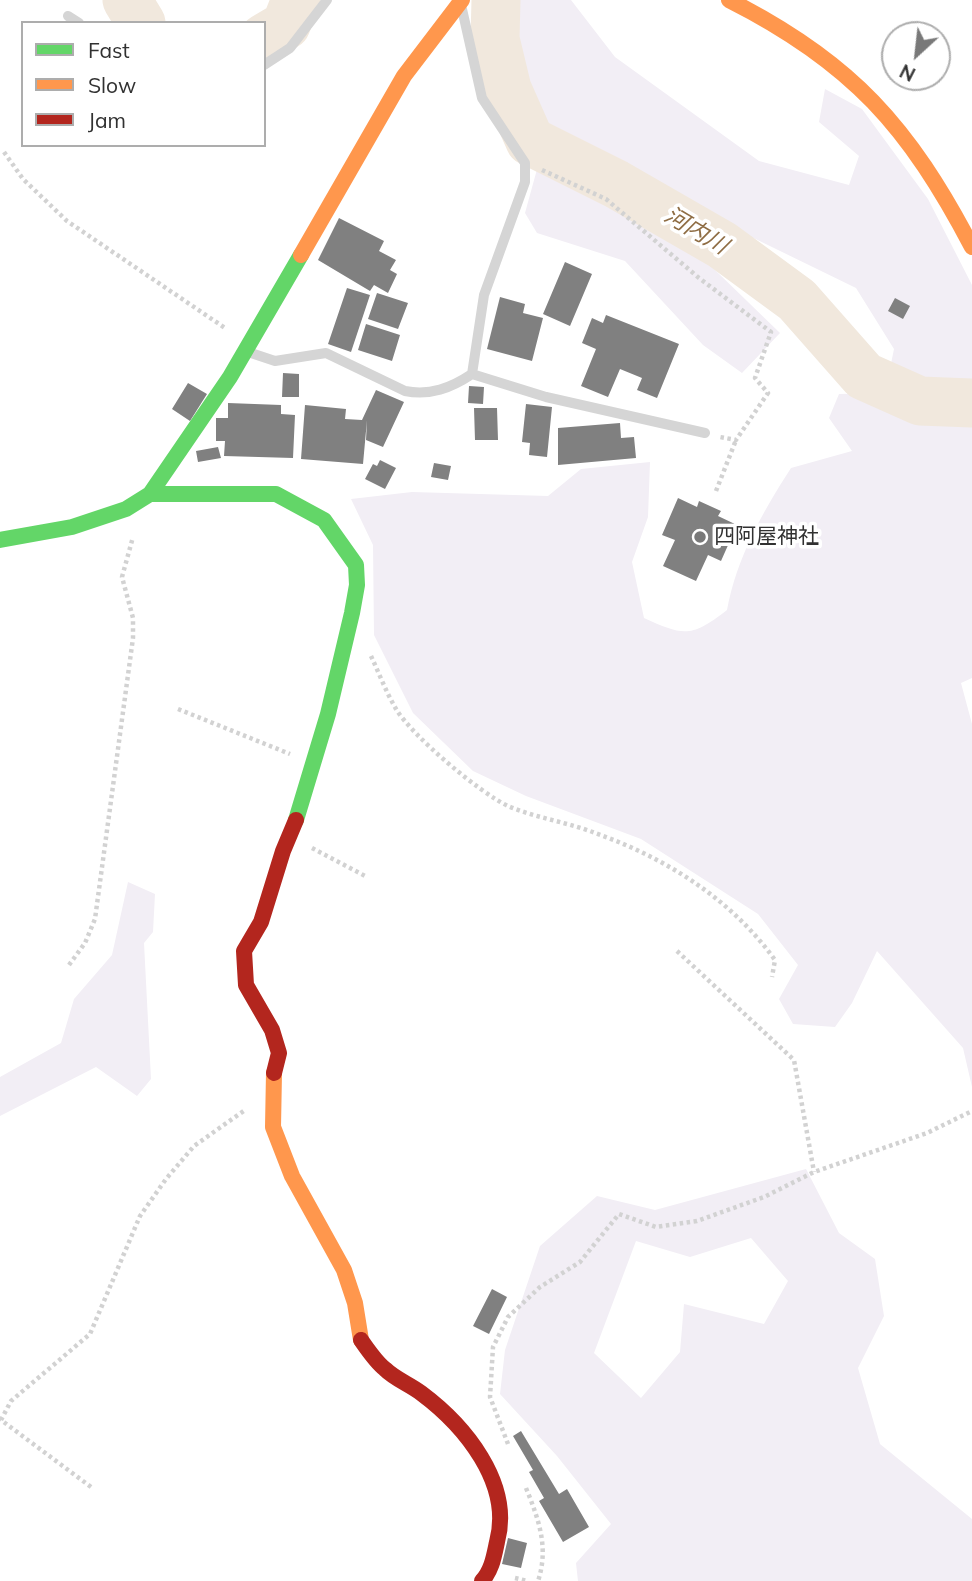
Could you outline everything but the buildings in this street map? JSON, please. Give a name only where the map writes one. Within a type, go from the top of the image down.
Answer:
[{"type":"street","points":[[729,0],[762,16],[854,81],[896,124],[948,202],[972,247]]},
{"type":"street","points":[[0,540],[72,527],[126,509],[150,494],[247,348],[404,76],[461,1]]},
{"type":"street","points":[[150,494],[276,494],[305,507],[324,520],[356,565],[357,585],[349,628],[303,804],[261,922],[244,951],[246,985],[272,1030],[279,1053],[273,1093],[273,1127],[292,1176],[344,1270],[355,1303],[358,1337],[384,1369],[421,1393],[464,1431],[490,1474],[499,1507],[500,1532],[489,1573],[482,1581]]},
{"type":"lane","points":[[266,64],[290,48],[327,0]]},
{"type":"lane","points":[[247,348],[275,361],[326,353],[405,391],[419,394],[452,387],[472,374],[484,295],[525,181],[525,163],[482,98],[461,1]]},
{"type":"lane","points":[[68,16],[76,21]]},
{"type":"lane","points":[[472,374],[546,397],[705,433]]},
{"type":"path","points":[[4,152],[23,179],[67,221],[247,348]]},
{"type":"path","points":[[525,163],[606,199],[699,278],[771,332],[755,378],[768,393],[736,440],[716,491]]},
{"type":"path","points":[[705,433],[736,440]]},
{"type":"path","points":[[69,965],[85,943],[95,919],[133,638],[133,618],[122,577],[150,494]]},
{"type":"path","points":[[349,628],[369,651],[396,710],[422,741],[507,806],[596,833],[675,871],[721,899],[753,929],[775,960],[772,977]]},
{"type":"path","points":[[178,709],[313,763]]},
{"type":"path","points":[[290,836],[367,877]]},
{"type":"path","points":[[677,951],[794,1060],[814,1172]]},
{"type":"path","points":[[91,1487],[1,1420],[11,1401],[90,1334],[140,1216],[194,1146],[273,1093]]},
{"type":"path","points":[[509,1447],[490,1396],[493,1347],[508,1317],[540,1287],[580,1262],[619,1214],[656,1227],[697,1221],[764,1197],[814,1172],[927,1133],[972,1111]]},
{"type":"path","points":[[525,1485],[544,1538],[544,1563],[538,1581]]},
{"type":"shaded area","points":[[508,0],[571,0],[615,57],[759,161],[849,185],[859,156],[819,122],[825,89],[862,109],[928,199],[972,285],[972,678],[961,683],[972,724],[972,1087],[963,1048],[877,951],[852,1003],[835,1027],[793,1024],[779,999],[798,965],[758,914],[641,839],[526,796],[473,771],[413,713],[374,635],[373,545],[351,499],[412,492],[548,496],[581,469],[650,462],[648,517],[632,562],[644,618],[678,631],[695,630],[704,626],[727,610],[737,572],[752,536],[791,468],[852,451],[829,418],[839,394],[885,393],[894,349],[856,288],[735,229],[714,269],[780,333],[742,373],[703,345],[625,261],[537,233],[525,213],[539,162],[534,105],[515,60]]},
{"type":"shaded area","points":[[128,882],[155,894],[153,932],[144,943],[151,1079],[137,1096],[96,1067],[0,1116],[0,1077],[61,1043],[74,999],[112,955]]},
{"type":"shaded area","points":[[806,1169],[839,1233],[875,1259],[884,1316],[858,1368],[880,1444],[972,1519],[972,1581],[578,1581],[576,1563],[611,1524],[557,1456],[500,1394],[505,1350],[540,1246],[597,1196],[655,1210]],"holes":[[[751,1238],[788,1281],[764,1324],[684,1304],[680,1352],[641,1398],[594,1353],[636,1241],[690,1257]]]},
{"type":"waterway","name":"河内川","points":[[127,0],[140,21]]},
{"type":"waterway","name":"河内川","points":[[266,37],[286,25],[296,0]]},
{"type":"waterway","name":"河内川","points":[[496,0],[495,39],[507,89],[530,141],[616,184],[722,245],[797,300],[864,376],[920,401],[972,403]]},
{"type":"traffic: fast","points":[[0,540],[72,527],[126,509],[150,494],[230,377],[301,255]]},
{"type":"traffic: fast","points":[[150,494],[276,494],[324,520],[356,565],[357,585],[352,613],[328,714],[296,820]]},
{"type":"traffic: slow","points":[[301,255],[404,76],[462,0]]},
{"type":"traffic: slow","points":[[729,0],[772,23],[810,48],[873,102],[925,166],[972,247]]},
{"type":"traffic: slow","points":[[274,1073],[273,1127],[292,1176],[344,1270],[355,1303],[361,1340]]},
{"type":"traffic: jam","points":[[274,1073],[279,1053],[272,1030],[246,985],[244,951],[261,922],[283,851],[296,820]]},
{"type":"traffic: jam","points":[[361,1340],[372,1356],[393,1376],[421,1393],[453,1421],[481,1457],[498,1498],[500,1520],[492,1563],[482,1581]]},
{"type":"place","name":"四阿屋神社","points":[[700,537]]}]
